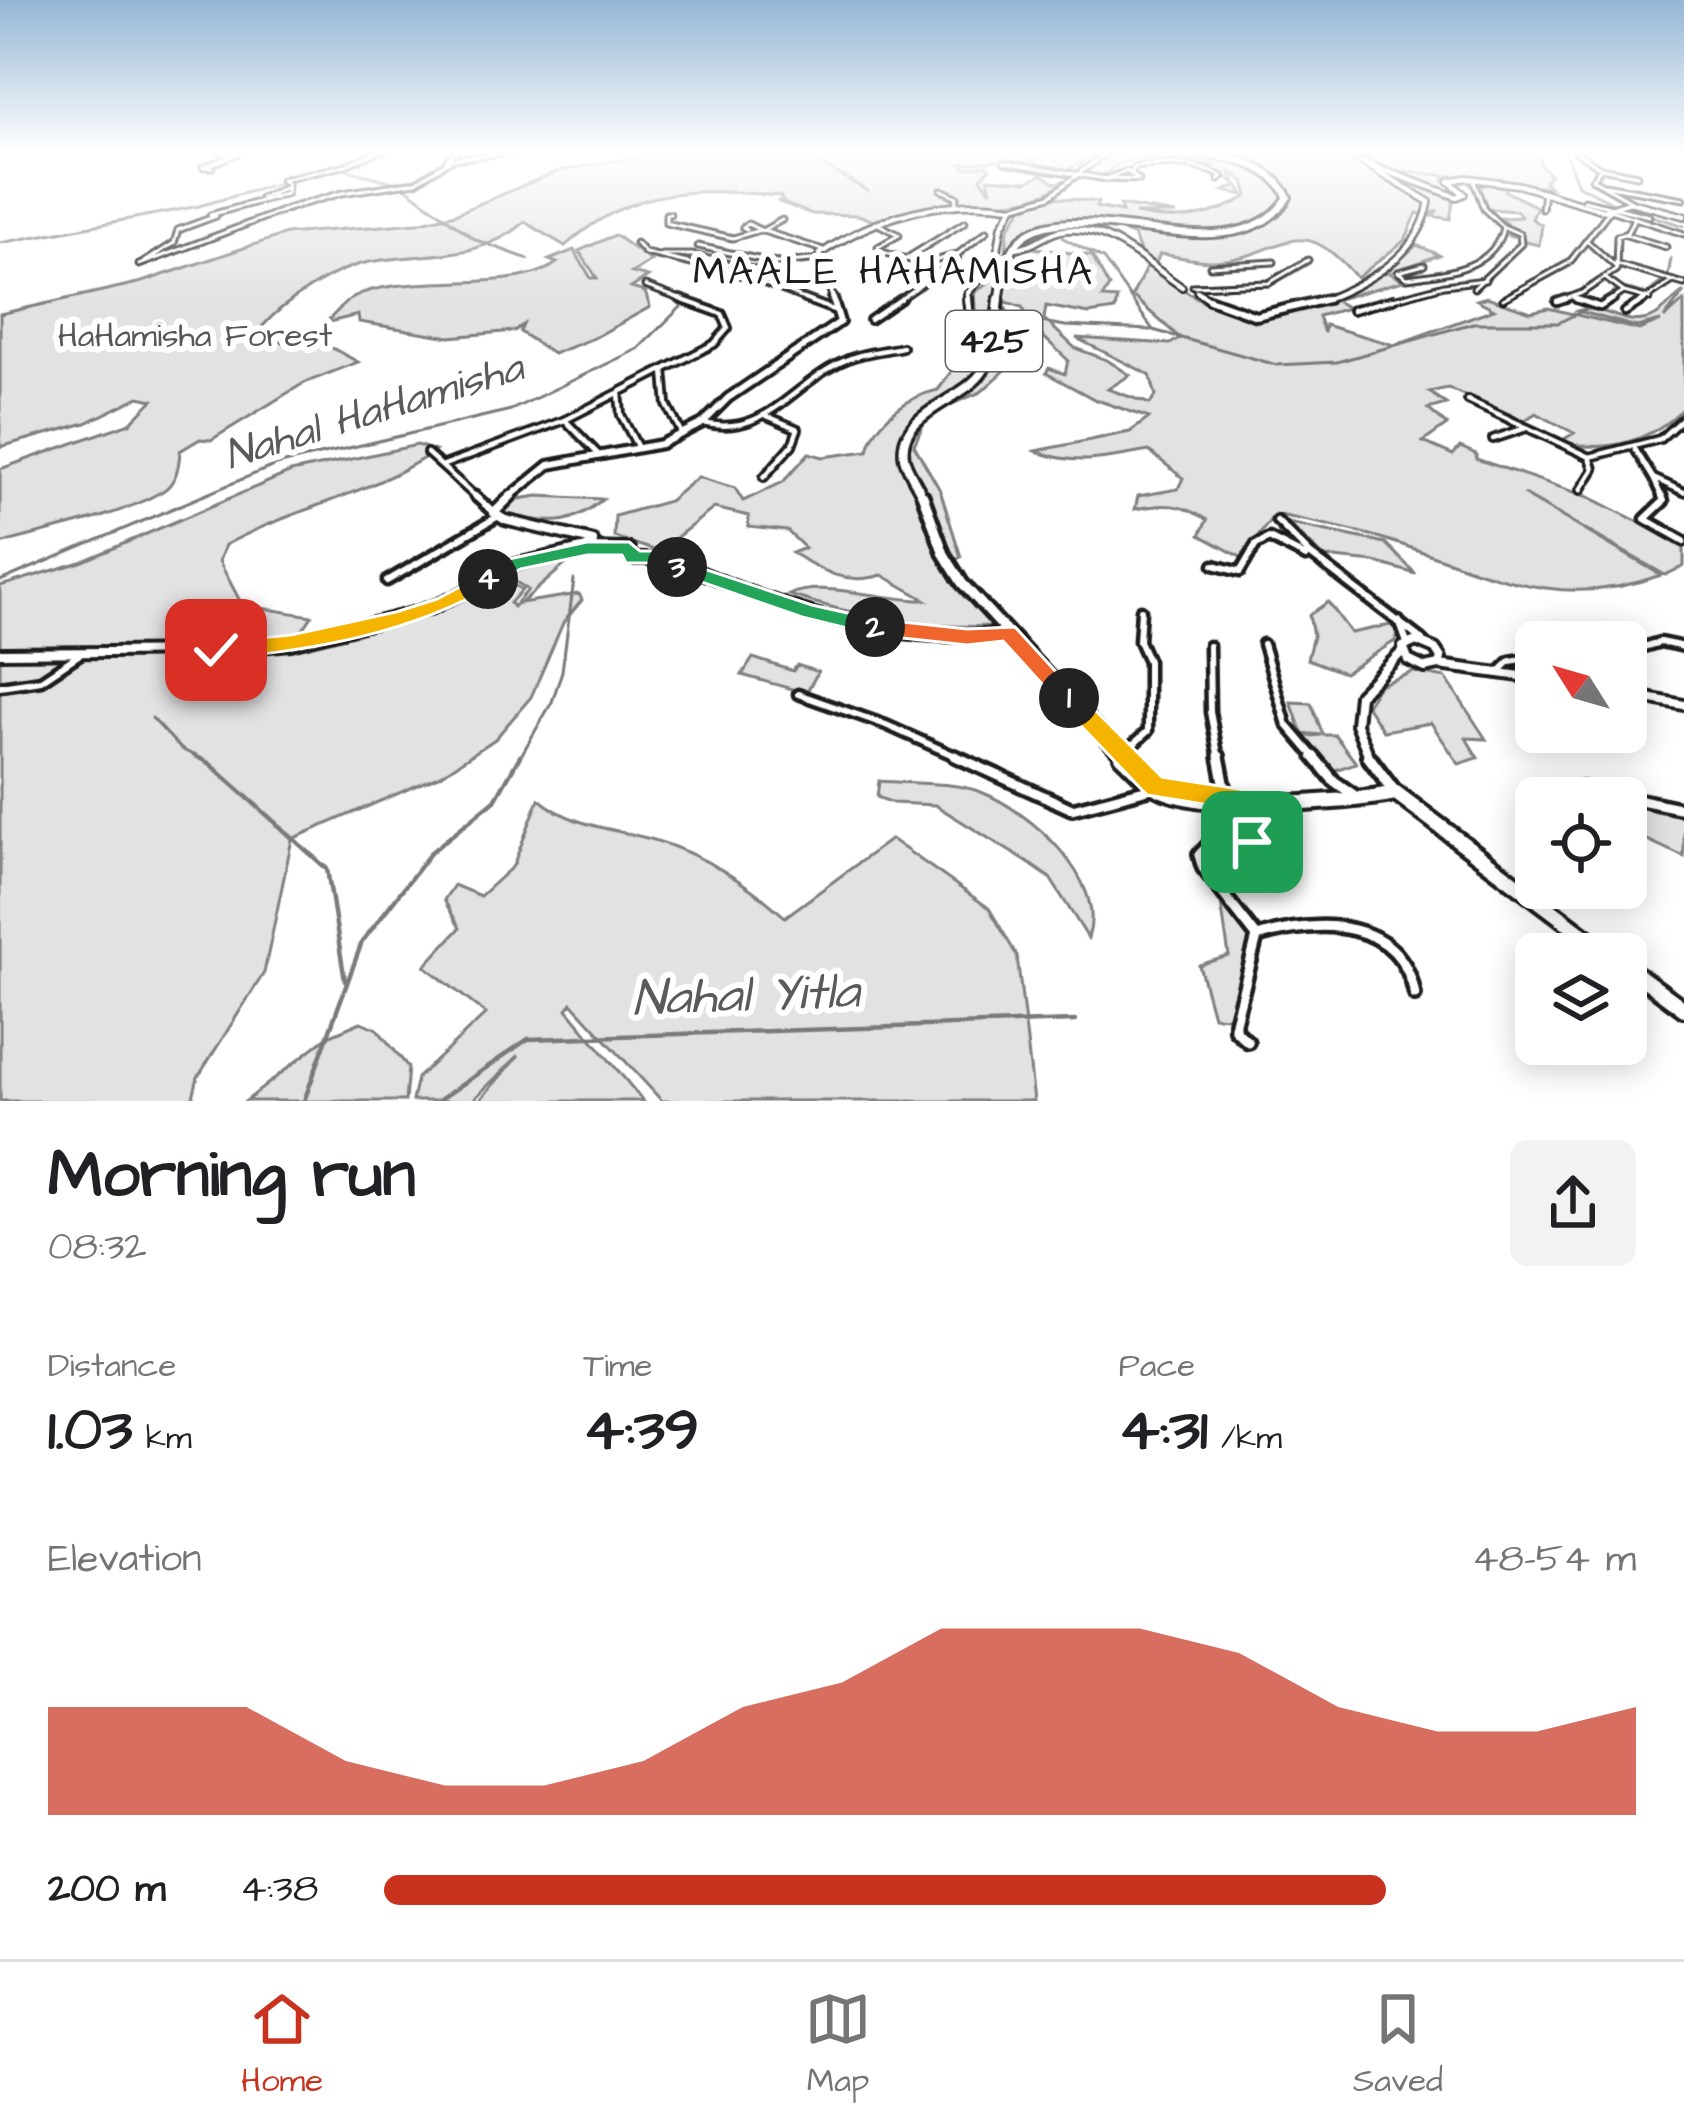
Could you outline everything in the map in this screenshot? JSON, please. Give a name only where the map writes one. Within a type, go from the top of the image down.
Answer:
[{"type":"main road","points":[[1014,248],[1022,237],[1052,226],[1231,234],[1255,229],[1279,214],[1285,202]]},
{"type":"main road","points":[[1014,248],[1030,248],[1055,230],[1107,237],[1129,246],[1173,281],[1242,314],[1280,314],[1340,296],[1399,256],[1421,232],[1429,202]]},
{"type":"main road","points":[[1588,202],[1613,209],[1632,202]]},
{"type":"main road","points":[[1634,202],[1684,216]]},
{"type":"main road","points":[[587,548],[593,541],[496,515],[511,492],[549,465],[638,448],[703,423],[728,398],[840,322],[823,255],[832,245],[880,225],[953,206],[1013,207],[1002,226],[996,261],[966,297],[972,334],[994,342]]},
{"type":"main road","name":"425","points":[[1014,248],[995,305],[989,361],[969,387],[930,408],[912,424],[904,457],[916,476],[949,565],[1155,787]]},
{"type":"main road","points":[[0,653],[291,644],[398,620],[445,604],[516,564],[587,548],[629,549],[633,559],[661,558],[790,606],[858,624],[967,637],[1007,632]]},
{"type":"main road","points":[[1405,647],[1433,649],[1472,667]]},
{"type":"main road","points":[[1405,647],[1419,666]]},
{"type":"main road","points":[[1405,647],[1396,663],[1364,687],[1356,704],[1359,736],[1374,767],[1396,794],[1582,933]]},
{"type":"main road","points":[[1433,649],[1439,665]]},
{"type":"main road","points":[[1384,670],[1439,665],[1515,674]]},
{"type":"main road","points":[[1647,698],[1684,705]]},
{"type":"main road","points":[[1361,801],[1373,787],[1374,767]]},
{"type":"main road","points":[[1155,787],[1244,799],[1361,801],[1396,794]]},
{"type":"main road","points":[[1647,982],[1684,1009]]},
{"type":"street","points":[[255,202],[178,230],[174,243],[139,265],[309,202]]},
{"type":"street","points":[[1013,207],[1028,202]]},
{"type":"street","points":[[1474,288],[1521,244],[1519,233],[1504,227],[1481,202]]},
{"type":"street","points":[[1542,209],[1543,202]]},
{"type":"street","points":[[1592,202],[1684,234]]},
{"type":"street","points":[[1613,209],[1649,216]]},
{"type":"street","points":[[1503,298],[1566,265],[1613,209]]},
{"type":"street","points":[[670,214],[666,214],[666,223],[734,238],[746,225],[823,255]]},
{"type":"street","points":[[1626,235],[1634,218]]},
{"type":"street","points":[[762,231],[782,220]]},
{"type":"street","points":[[904,260],[965,222]]},
{"type":"street","points":[[880,225],[899,236],[878,250],[932,264],[958,254],[987,231]]},
{"type":"street","points":[[1424,265],[1398,272],[1412,277],[1480,260],[1500,244],[1504,227]]},
{"type":"street","points":[[1618,267],[1617,236],[1666,247]]},
{"type":"street","points":[[1586,240],[1618,267],[1684,284]]},
{"type":"street","points":[[636,244],[652,255],[747,277],[813,306],[840,311]]},
{"type":"street","points":[[698,246],[744,258],[805,264],[823,255]]},
{"type":"street","points":[[1603,256],[1617,252]]},
{"type":"street","points":[[870,320],[958,260],[958,254]]},
{"type":"street","points":[[652,255],[692,255],[766,272]]},
{"type":"street","points":[[1191,288],[1236,289],[1277,281],[1308,260]]},
{"type":"street","points":[[1236,289],[1212,267],[1274,262]]},
{"type":"street","points":[[1557,302],[1573,298],[1618,267]]},
{"type":"street","points":[[1605,278],[1624,292],[1650,299]]},
{"type":"street","points":[[1352,310],[1444,285],[1485,280]]},
{"type":"street","points":[[1625,312],[1673,281]]},
{"type":"street","points":[[444,465],[566,419],[714,344],[728,328],[722,314],[645,286]]},
{"type":"street","points":[[1573,298],[1600,307],[1624,292]]},
{"type":"street","points":[[703,423],[726,432],[747,428],[847,359],[902,347]]},
{"type":"street","points":[[664,370],[667,405],[682,434]]},
{"type":"street","points":[[619,393],[626,429],[638,448]]},
{"type":"street","points":[[1468,400],[1590,457],[1660,439],[1684,418]]},
{"type":"street","points":[[764,477],[792,445],[798,429],[766,416]]},
{"type":"street","points":[[566,419],[598,454]]},
{"type":"street","points":[[1493,440],[1526,428]]},
{"type":"street","points":[[1634,448],[1664,501],[1645,519],[1684,541]]},
{"type":"street","points":[[387,581],[496,515],[427,453]]},
{"type":"street","points":[[1581,490],[1594,469],[1590,457]]},
{"type":"street","points":[[1653,478],[1684,491]]},
{"type":"street","points":[[1277,521],[1309,557]]},
{"type":"street","points":[[1214,565],[1240,572],[1256,545],[1269,538],[1309,557],[1433,649]]},
{"type":"street","points":[[1122,756],[1148,731],[1148,662],[1138,641],[1141,610]]},
{"type":"street","points":[[1392,615],[1405,647]]},
{"type":"street","points":[[1263,644],[1287,725],[1334,781],[1361,801]]},
{"type":"street","points":[[1209,646],[1210,712],[1227,798]]},
{"type":"street","points":[[1647,646],[1684,646]]},
{"type":"street","points":[[0,686],[41,680],[80,654]]},
{"type":"street","points":[[1500,671],[1515,660]]},
{"type":"street","points":[[798,694],[886,725],[1072,809],[1155,787]]},
{"type":"street","points":[[1244,799],[1256,841],[1213,840],[1200,850],[1199,861],[1257,938]]},
{"type":"street","points":[[1647,801],[1684,809]]},
{"type":"street","points":[[1257,938],[1316,922],[1360,932],[1402,960],[1414,977],[1414,995]]},
{"type":"street","points":[[1248,1042],[1235,1030],[1234,1022],[1257,938]]},
{"type":"green space","points":[[483,202],[637,202],[590,226],[565,246],[525,222],[469,250],[386,259],[338,272],[282,307],[262,327],[277,342],[321,342],[358,362],[304,383],[211,440],[200,439],[180,451],[173,480],[161,492],[103,516],[0,544],[0,469],[130,423],[153,400],[139,397],[86,423],[0,447],[0,314],[142,282],[286,234],[417,223]]},
{"type":"green space","points":[[781,202],[953,202],[877,222],[858,215],[812,214]]},
{"type":"green space","points":[[1098,202],[1096,207],[1122,212],[1120,205],[1176,214],[1135,214],[1180,218],[1235,202],[1453,202],[1450,219],[1432,216],[1438,210],[1429,216],[1417,213],[1405,240],[1357,278],[1319,244],[1303,240],[1215,261],[1160,254],[1153,270],[1227,311],[1260,318],[1331,303],[1332,301],[1376,276],[1417,245],[1439,255],[1390,273],[1403,281],[1334,300],[1348,308],[1318,316],[1324,333],[1325,325],[1394,345],[1494,309],[1477,300],[1487,297],[1531,312],[1548,308],[1639,330],[1661,321],[1637,327],[1577,311],[1643,320],[1684,292],[1664,319],[1684,301],[1684,407],[1658,429],[1627,442],[1578,445],[1561,441],[1574,433],[1536,413],[1522,422],[1448,388],[1429,392],[1446,404],[1428,409],[1447,425],[1423,442],[1453,455],[1460,447],[1476,454],[1476,459],[1589,497],[1684,545],[1684,566],[1665,575],[1523,494],[1661,575],[1623,586],[1553,589],[1488,574],[1371,535],[1275,514],[1259,535],[1250,562],[1200,535],[1207,520],[1189,510],[1164,505],[1135,509],[1138,496],[1178,489],[1183,478],[1149,451],[1078,460],[1036,451],[1130,432],[1149,418],[1094,399],[1046,373],[1049,368],[1065,374],[1068,360],[1035,329],[1022,307],[1004,301],[1020,357],[981,392],[928,414],[914,445],[940,490],[961,557],[948,563],[996,626],[891,619],[789,595],[818,589],[926,600],[882,575],[857,579],[824,571],[792,553],[805,548],[787,531],[748,527],[749,516],[714,508],[673,540],[698,565],[614,537],[615,516],[669,501],[698,477],[735,488],[743,501],[783,482],[809,453],[823,457],[868,451],[885,420],[905,404],[938,390],[953,368],[972,331],[974,293],[1004,271],[1008,229],[1023,206],[1030,206],[1024,204]],"holes":[[[1100,222],[1134,236],[1146,268],[1132,296],[1180,338],[1170,344],[1076,338],[1150,375],[1156,396],[1150,404],[1108,389],[1130,375],[1075,348],[1044,319],[1046,306],[1089,314],[1115,310],[1117,299],[1102,298],[1109,287],[1092,256],[1014,245],[1018,235],[1043,223]]]},
{"type":"green space","points":[[1485,202],[1528,202],[1537,207],[1532,219],[1542,225],[1539,245],[1525,242],[1517,230],[1520,238],[1507,235],[1512,229],[1501,218],[1521,217],[1517,211],[1489,209]]},
{"type":"green space","points":[[615,235],[651,261],[632,273],[648,277],[631,288],[645,292],[650,307],[553,354],[520,332],[523,325],[514,331],[450,337],[359,322],[358,315],[325,323],[353,297],[375,289],[514,278],[538,273],[557,263],[549,260],[574,250],[591,278],[597,278],[579,251]]},
{"type":"green space","name":"HaHamisha Forest","points":[[417,445],[435,451],[384,479],[225,545],[219,561],[242,605],[312,616],[300,634],[422,603],[491,571],[522,590],[510,603],[513,607],[528,590],[507,576],[540,562],[574,557],[521,603],[579,594],[582,600],[563,623],[531,697],[495,739],[441,775],[292,839],[264,973],[198,1077],[192,1101],[0,1101],[0,586],[81,562],[291,472]]},
{"type":"green space","points":[[538,496],[603,499],[567,520],[503,515],[513,500]]},
{"type":"green space","points":[[1288,523],[1385,543],[1416,574],[1375,562],[1324,557]]},
{"type":"green space","points":[[1328,602],[1351,633],[1391,625],[1398,633],[1395,641],[1344,673],[1307,659],[1313,636],[1309,615]]},
{"type":"green space","points":[[753,658],[793,671],[797,665],[818,672],[806,693],[742,675]]},
{"type":"green space","points":[[1413,672],[1446,678],[1486,739],[1466,738],[1478,758],[1459,764],[1431,723],[1383,731],[1366,705],[1379,685]]},
{"type":"green space","points":[[1291,702],[1311,703],[1323,735],[1335,735],[1356,763],[1332,771],[1301,737],[1321,735],[1302,733]]},
{"type":"green space","points":[[879,781],[970,788],[1021,815],[1042,831],[1076,871],[1087,893],[1088,938],[1050,878],[935,805],[893,803],[877,797]]},
{"type":"green space","points":[[539,799],[579,821],[690,853],[740,882],[785,917],[891,839],[989,908],[1017,956],[1034,1101],[662,1101],[572,1003],[567,1009],[643,1101],[479,1101],[519,1055],[472,1101],[412,1101],[417,1078],[486,1014],[425,966],[460,928],[444,900],[454,885],[480,896],[513,866]]},
{"type":"green space","points":[[1647,806],[1684,814],[1684,857],[1647,840]]},
{"type":"green space","points":[[1221,903],[1252,943],[1229,1017],[1213,1016],[1199,965],[1229,956]]},
{"type":"green space","points":[[361,1022],[377,1029],[408,1067],[405,1101],[246,1101],[328,1036]]},
{"type":"waterway","points":[[0,243],[212,202]]},
{"type":"waterway","points":[[426,202],[476,240],[528,259]]},
{"type":"waterway","points":[[1613,202],[1624,208]]},
{"type":"waterway","points":[[1649,215],[1684,226]]},
{"type":"waterway","points":[[1063,238],[1103,259],[1153,330],[1277,365],[1337,362],[1473,323],[1558,323],[1592,306]]},
{"type":"waterway","points":[[1668,276],[1671,258]]},
{"type":"waterway","points":[[1623,288],[1647,294],[1664,280]]},
{"type":"waterway","points":[[1597,303],[1618,290]]},
{"type":"waterway","name":"Nahal HaHamisha","points":[[0,581],[276,465],[511,410],[638,349],[683,305]]},
{"type":"waterway","points":[[992,313],[1065,326],[1151,330]]},
{"type":"waterway","points":[[519,759],[552,702],[562,671],[574,580]]},
{"type":"waterway","points":[[152,718],[181,749],[209,763],[327,869],[345,981]]},
{"type":"waterway","points":[[304,1101],[362,942],[431,852],[495,800],[520,756]]},
{"type":"waterway","name":"Nahal Yitla","points":[[438,1101],[528,1039],[1075,1021]]},
{"type":"district","name":"MAALE HAHAMISHA","points":[[894,273]]},
{"type":"route","points":[[216,650],[291,644],[398,620],[445,604],[516,564],[587,548],[629,549],[633,559],[661,558],[790,606],[858,624],[979,638],[1007,632],[1150,784],[1173,792],[1244,799],[1256,836],[1252,842]]}]
